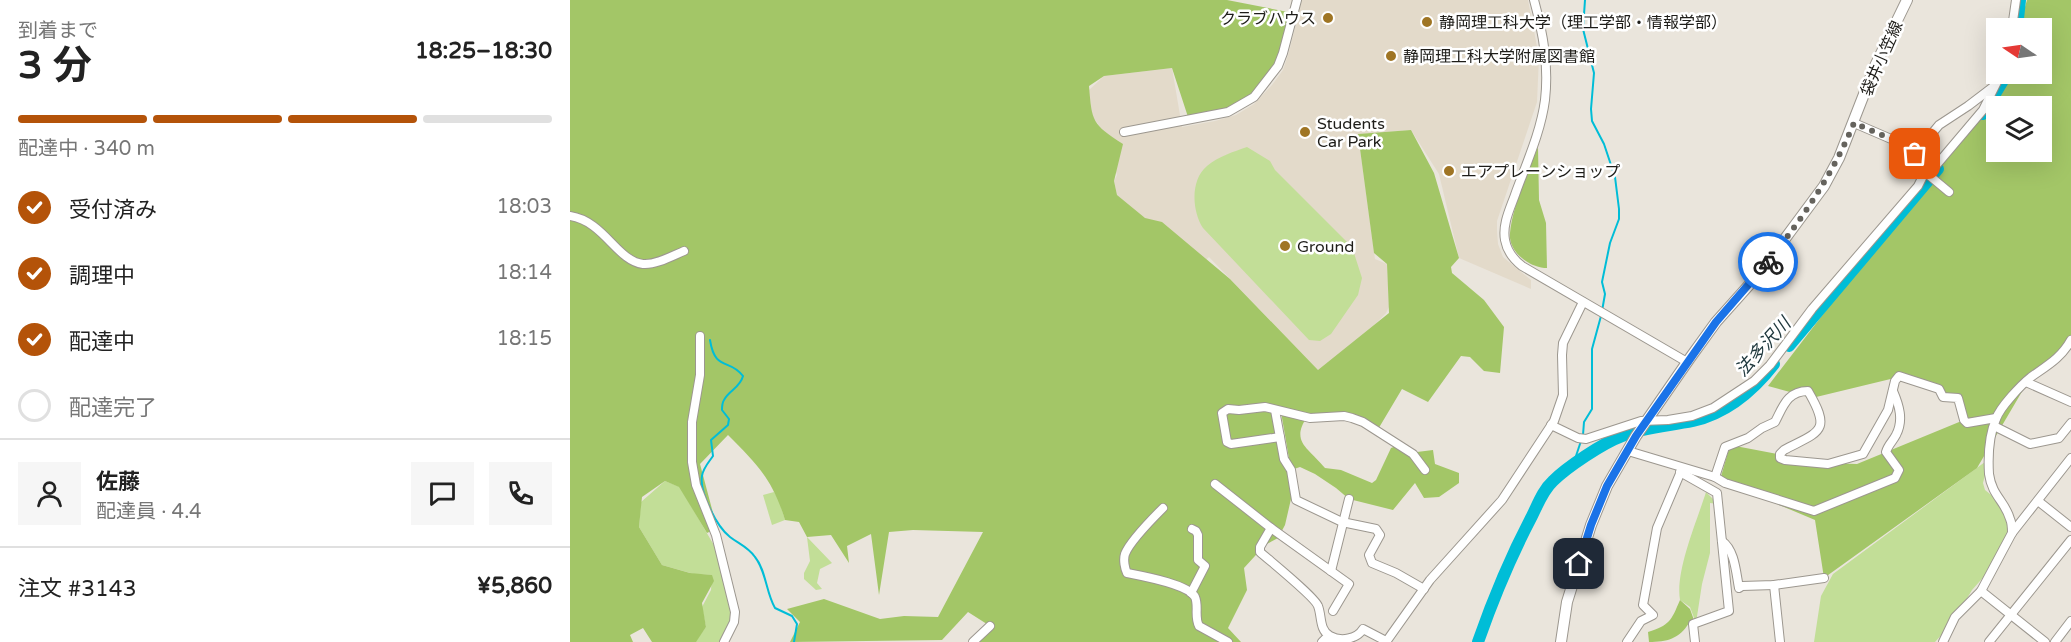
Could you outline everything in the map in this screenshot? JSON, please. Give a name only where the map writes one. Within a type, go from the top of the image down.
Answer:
[{"type":"main road","name":"袋井小笠線","points":[[1561,642],[1567,602],[1591,525],[1607,486],[1636,436],[1687,362],[1716,322],[1758,275],[1824,186],[1854,123],[1875,66],[1907,0]]},
{"type":"street","points":[[1124,132],[1228,112],[1254,97],[1278,66],[1297,0]]},
{"type":"street","points":[[1534,0],[1546,55],[1545,101],[1537,133],[1505,223],[1505,242],[1514,259],[1522,266],[1687,362]]},
{"type":"street","points":[[2013,18],[2016,0]]},
{"type":"street","points":[[1551,425],[1578,438],[1586,439],[1647,421],[1692,416],[1713,408],[1754,381],[1770,365],[1812,309],[1926,174],[1981,113],[1995,85]]},
{"type":"street","points":[[1915,154],[1939,125],[1966,108],[1995,85]]},
{"type":"street","points":[[1966,108],[1981,113]]},
{"type":"street","points":[[1854,123],[1905,145],[1915,154],[1926,174],[1949,192]]},
{"type":"street","points":[[570,216],[583,218],[632,260],[643,264],[684,251]]},
{"type":"street","points":[[1271,528],[1260,547],[1260,552],[1318,605],[1321,622],[1329,635],[1354,638],[1363,628],[1386,642],[1424,589],[1502,500],[1551,425],[1563,395],[1563,343],[1583,302]]},
{"type":"street","points":[[700,336],[700,375],[692,422],[692,462],[696,485],[716,535],[735,612],[734,622],[724,642]]},
{"type":"street","points":[[2012,532],[2010,518],[1991,484],[1989,459],[1995,422],[2026,382],[2053,364],[2071,340]]},
{"type":"street","points":[[1715,477],[1725,447],[1748,438],[1775,422],[1783,405],[1800,391],[1808,391],[1818,408],[1821,427],[1817,433],[1784,450],[1780,458],[1828,464],[1863,454],[1888,410],[1899,375],[1939,389],[1943,397],[1958,398],[1964,420],[1967,423],[1995,422],[2030,444],[2059,438],[2071,423]]},
{"type":"street","points":[[2026,382],[2071,402]]},
{"type":"street","points":[[1628,451],[1681,470],[1715,477],[1725,483],[1814,511],[1895,478],[1899,470],[1886,452],[1897,434],[1900,418],[1900,406],[1893,391]]},
{"type":"street","points":[[1280,437],[1230,444],[1227,441],[1222,413],[1228,409],[1265,407],[1310,418],[1344,416],[1363,422],[1413,454],[1425,470]]},
{"type":"street","points":[[1275,410],[1284,459],[1291,470],[1296,500],[1342,522],[1376,529],[1380,535],[1370,555],[1372,563],[1424,589]]},
{"type":"street","points":[[1943,642],[1955,617],[1981,591],[2012,532],[2071,459]]},
{"type":"street","points":[[1681,470],[1717,493],[1729,611],[1693,624],[1695,642]]},
{"type":"street","points":[[1627,642],[1641,621],[1653,615],[1643,605],[1657,528],[1681,470]]},
{"type":"street","points":[[1215,484],[1349,584],[1333,611]]},
{"type":"street","points":[[1331,571],[1349,499]]},
{"type":"street","points":[[2037,501],[2071,527]]},
{"type":"street","points":[[1163,508],[1147,524],[1124,555],[1125,570],[1127,573],[1165,580],[1191,593],[1196,600],[1199,626],[1228,642]]},
{"type":"street","points":[[1191,593],[1205,566],[1198,560],[1198,535],[1192,529]]},
{"type":"street","points":[[1989,642],[2071,540]]},
{"type":"street","points":[[1722,541],[1728,545],[1739,588],[1824,578]]},
{"type":"street","points":[[1774,585],[1780,642]]},
{"type":"street","points":[[1981,591],[2045,642]]},
{"type":"street","points":[[2055,642],[2071,621]]},
{"type":"street","points":[[974,642],[990,626]]},
{"type":"street","points":[[1322,642],[1325,639],[1342,641],[1342,638]]},
{"type":"shaded area","points":[[1290,0],[1528,0],[1539,57],[1537,102],[1497,221],[1497,231],[1498,244],[1503,257],[1531,280],[1531,289],[1459,258],[1439,174],[1411,130],[1358,134],[1375,259],[1387,264],[1389,307],[1386,313],[1330,371],[1318,370],[1209,257],[1177,286],[1117,195],[1114,181],[1117,175],[1103,131],[1092,116],[1089,90],[1104,76],[1172,68],[1182,127],[1236,115],[1254,104],[1283,70],[1301,3]]},
{"type":"green space","points":[[570,0],[1227,0],[1293,13],[1278,66],[1246,102],[1189,120],[1172,68],[1104,76],[1089,86],[1091,107],[1096,121],[1105,132],[1123,144],[1114,181],[1117,195],[1145,218],[1162,222],[1230,279],[1318,370],[1389,313],[1387,264],[1374,253],[1358,134],[1411,130],[1434,173],[1459,258],[1451,267],[1452,273],[1484,300],[1504,327],[1500,373],[1484,371],[1470,357],[1461,356],[1428,402],[1402,389],[1377,431],[1352,418],[1307,417],[1300,433],[1308,450],[1325,468],[1341,470],[1372,483],[1376,480],[1391,448],[1399,445],[1417,452],[1433,450],[1435,464],[1459,473],[1459,483],[1439,497],[1424,498],[1415,483],[1393,510],[1349,499],[1315,474],[1300,467],[1291,470],[1281,412],[1276,410],[1294,495],[1285,525],[1278,538],[1265,545],[1244,568],[1247,590],[1228,628],[1241,642],[977,642],[990,626],[968,612],[942,640],[790,642],[800,622],[787,609],[824,599],[880,619],[904,616],[938,617],[983,532],[913,530],[889,532],[879,595],[871,534],[847,546],[849,563],[831,535],[807,537],[799,522],[785,520],[775,494],[763,473],[728,435],[700,464],[717,528],[707,533],[679,487],[665,481],[642,497],[639,527],[662,565],[690,573],[712,575],[714,581],[702,603],[706,627],[696,642],[652,642],[643,628],[630,635],[633,642],[570,642]]},
{"type":"green space","points":[[2027,0],[2071,0],[2071,341],[2030,378],[1977,468],[1824,578],[1815,520],[1720,480],[1730,445],[1824,463],[1857,464],[1964,420],[1958,398],[1903,376],[1812,398],[1768,386],[1986,104],[1986,162],[2052,162],[2052,96],[1990,96],[1997,84],[2052,84],[2052,18],[2022,18]]},
{"type":"green space","name":"Ground","points":[[1247,147],[1270,161],[1275,170],[1353,250],[1362,278],[1358,295],[1331,334],[1320,341],[1309,340],[1203,228],[1199,221],[1194,196],[1201,172],[1216,160]]},
{"type":"green space","points":[[1538,147],[1539,200],[1546,223],[1547,268],[1534,265],[1521,258],[1510,240],[1511,223],[1517,201]]},
{"type":"green space","points":[[1989,459],[1983,483],[1985,490],[2000,502],[2010,518],[2009,538],[1996,563],[1972,590],[1953,622],[1935,642],[1814,642],[1821,596],[1833,574]]},
{"type":"green space","points":[[665,481],[680,487],[715,547],[735,612],[724,642],[695,642],[706,627],[702,607],[711,590],[712,575],[694,574],[662,565],[639,527],[641,502]]},
{"type":"green space","points":[[774,492],[785,520],[772,525],[763,495]]},
{"type":"green space","points":[[1706,492],[1718,504],[1710,503],[1710,553],[1696,623],[1690,607],[1680,600],[1679,588],[1692,531]]},
{"type":"green space","points":[[807,537],[832,563],[820,569],[817,583],[822,589],[816,590],[804,579],[804,573],[810,561]]},
{"type":"green space","points":[[1680,600],[1690,609],[1695,623],[1689,623],[1677,636],[1649,642],[1648,632],[1669,621]]},
{"type":"waterway","points":[[1585,0],[1583,29],[1594,73],[1592,121],[1604,144],[1615,177],[1619,209],[1619,219],[1610,243],[1602,282],[1605,294],[1602,311]]},
{"type":"waterway","name":"法多沢川","points":[[2018,18],[2020,0]]},
{"type":"waterway","name":"法多沢川","points":[[1983,114],[2001,84]]},
{"type":"waterway","name":"法多沢川","points":[[1789,346],[1938,169]]},
{"type":"waterway","points":[[1583,435],[1584,422],[1592,409],[1592,349],[1601,316]]},
{"type":"waterway","points":[[710,340],[715,357],[733,367],[743,376],[723,402],[722,410],[729,419],[728,425],[711,440],[713,456],[703,473],[703,491],[720,526],[759,562],[775,608],[792,616],[797,624],[794,642]]},
{"type":"waterway","name":"法多沢川","points":[[1478,642],[1517,547],[1541,497],[1553,481],[1586,456],[1622,436],[1693,421],[1717,413],[1748,392],[1774,364]]},
{"type":"waterway","points":[[1573,465],[1581,441]]},
{"type":"way so far","points":[[1768,262],[1824,186],[1854,123],[1905,145],[1915,154]]},
{"type":"place","name":"クラブハウス","points":[[1328,18]]},
{"type":"place","name":"静岡理工科大学（理工学部・情報学部）","points":[[1427,22]]},
{"type":"place","name":"静岡理工科大学附属図書館","points":[[1391,56]]},
{"type":"place","name":"Students Car Park","points":[[1305,132]]},
{"type":"place","name":"エアプレーンショップ","points":[[1449,171]]},
{"type":"place","name":"Ground","points":[[1285,246]]},
{"type":"route","points":[[1579,564],[1591,525],[1607,486],[1636,436],[1716,322],[1768,262]]}]
